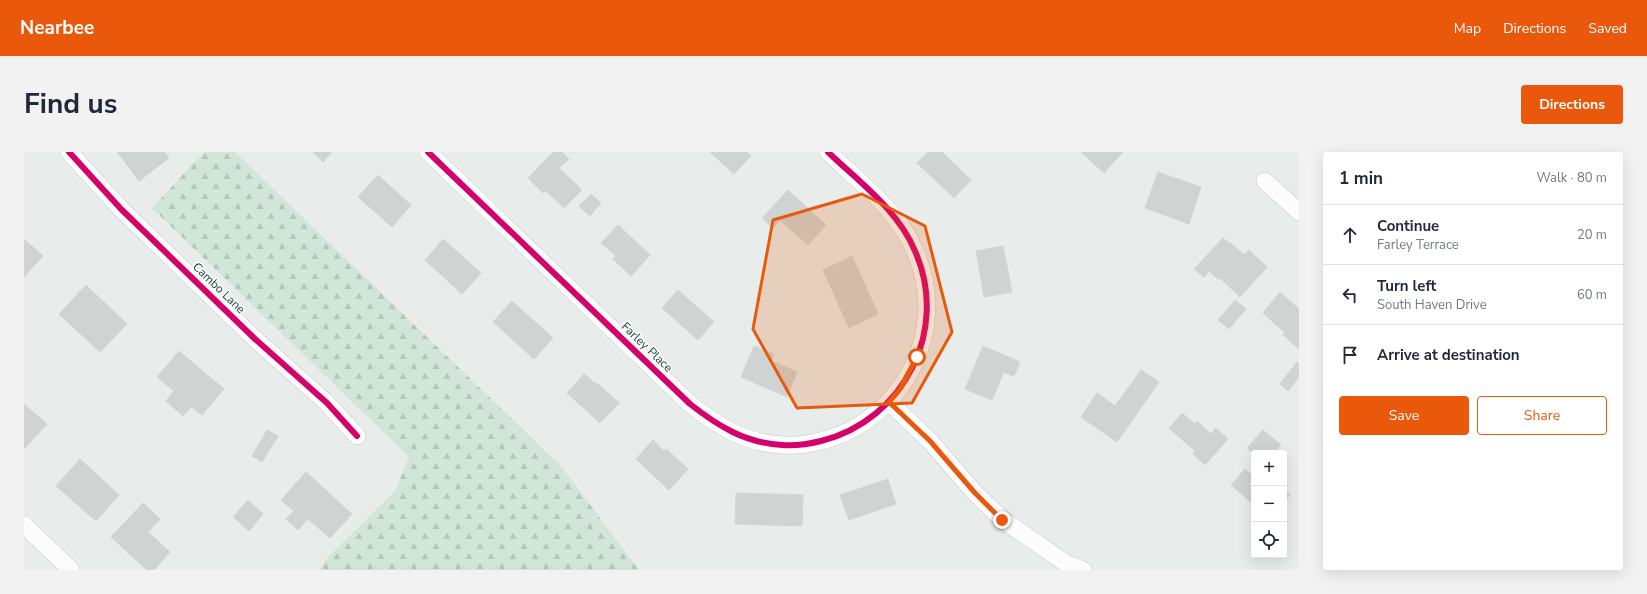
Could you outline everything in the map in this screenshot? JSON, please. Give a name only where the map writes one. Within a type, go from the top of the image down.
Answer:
[{"type":"street","name":"Cambo Lane","points":[[69,152],[121,209],[255,339],[327,403],[357,436]]},
{"type":"street","name":"Farley Place","points":[[428,152],[690,404],[726,430],[760,442],[782,446],[815,442],[849,432],[864,423],[889,402],[900,389],[910,373],[923,338],[927,320],[928,303],[921,267],[916,252],[904,228],[889,210],[828,152]]},
{"type":"street","points":[[1265,181],[1299,212]]},
{"type":"street","points":[[889,402],[930,441],[975,493],[1002,520],[1067,564],[1083,570]]},
{"type":"street","points":[[24,525],[71,570]]},
{"type":"highlighted area","points":[[862,194],[925,226],[952,332],[912,403],[797,408],[753,329],[773,220]]},
{"type":"green space","points":[[204,152],[235,152],[561,466],[639,570],[319,570],[328,557],[395,491],[409,457],[152,208]]},
{"type":"building","points":[[117,152],[165,152],[169,158],[139,181]]},
{"type":"building","points":[[313,152],[332,152],[323,162]]},
{"type":"building","points":[[553,152],[562,152],[569,159],[559,168],[582,190],[564,208],[546,191],[543,193],[528,178]]},
{"type":"building","points":[[710,152],[747,152],[751,156],[734,174]]},
{"type":"building","points":[[928,152],[942,152],[971,180],[954,198],[917,163]]},
{"type":"building","points":[[1081,152],[1123,152],[1104,173]]},
{"type":"building","points":[[1158,172],[1201,187],[1189,224],[1145,208]]},
{"type":"building","points":[[378,175],[411,205],[392,227],[358,197]]},
{"type":"building","points":[[788,190],[826,225],[808,245],[780,220],[773,228],[762,218]]},
{"type":"building","points":[[591,194],[601,203],[590,216],[579,206]]},
{"type":"building","points":[[618,225],[650,255],[631,276],[613,259],[616,256],[601,243]]},
{"type":"building","points":[[1223,238],[1244,255],[1249,250],[1267,267],[1240,297],[1220,278],[1219,280],[1209,271],[1204,277],[1194,269]]},
{"type":"building","points":[[24,239],[43,256],[24,277]]},
{"type":"building","points":[[443,239],[481,273],[462,294],[425,260]]},
{"type":"building","points":[[1003,246],[1012,292],[984,297],[976,251]]},
{"type":"building","points":[[852,256],[878,314],[849,328],[823,270]]},
{"type":"building","points":[[86,285],[127,324],[100,352],[59,314]]},
{"type":"building","points":[[678,290],[714,322],[698,340],[662,308]]},
{"type":"building","points":[[1280,292],[1299,309],[1299,349],[1283,335],[1285,333],[1263,313]]},
{"type":"building","points":[[1235,300],[1246,309],[1229,329],[1218,320]]},
{"type":"building","points":[[512,301],[553,338],[534,359],[493,322]]},
{"type":"building","points":[[754,346],[774,354],[771,361],[797,372],[787,397],[741,377]]},
{"type":"building","points":[[983,346],[1020,362],[1014,376],[1004,372],[992,400],[965,389]]},
{"type":"building","points":[[179,351],[224,389],[202,415],[191,407],[183,416],[166,401],[174,391],[157,377]]},
{"type":"building","points":[[1297,362],[1299,364],[1299,377],[1288,391],[1280,384]]},
{"type":"building","points":[[1141,370],[1159,382],[1117,442],[1081,417],[1097,393],[1115,406]]},
{"type":"building","points":[[584,374],[596,384],[597,383],[619,403],[600,423],[567,393]]},
{"type":"building","points":[[24,404],[47,424],[24,449]]},
{"type":"building","points":[[1182,413],[1195,424],[1197,421],[1211,434],[1216,428],[1228,439],[1205,465],[1193,454],[1195,451],[1169,428]]},
{"type":"building","points":[[267,430],[278,436],[262,462],[252,456]]},
{"type":"building","points":[[1263,430],[1281,445],[1277,450],[1251,450],[1251,451],[1247,448]]},
{"type":"building","points":[[653,440],[664,451],[666,449],[688,469],[669,490],[636,459]]},
{"type":"building","points":[[80,459],[119,495],[96,521],[56,486]]},
{"type":"building","points":[[1245,469],[1251,474],[1251,481],[1249,484],[1251,486],[1251,502],[1231,485]]},
{"type":"building","points":[[306,472],[352,514],[330,538],[308,519],[298,530],[286,519],[294,511],[281,500]]},
{"type":"building","points":[[888,479],[896,504],[849,520],[840,495]]},
{"type":"building","points":[[736,493],[803,495],[802,526],[735,524]]},
{"type":"building","points":[[248,500],[263,514],[249,531],[233,517]]},
{"type":"building","points":[[143,503],[160,519],[148,532],[170,552],[154,570],[147,570],[111,537]]},
{"type":"cycle path","points":[[69,152],[121,209],[255,339],[327,403],[357,436]]},
{"type":"cycle path","points":[[428,152],[690,404],[722,426],[744,437],[769,444],[787,445],[821,441],[850,430],[876,414],[896,392],[912,368],[923,340],[927,311],[924,281],[915,251],[908,236],[899,222],[877,197],[828,152]]},
{"type":"route","points":[[917,357],[910,373],[900,389],[889,402],[930,441],[975,493],[1002,520]]}]
